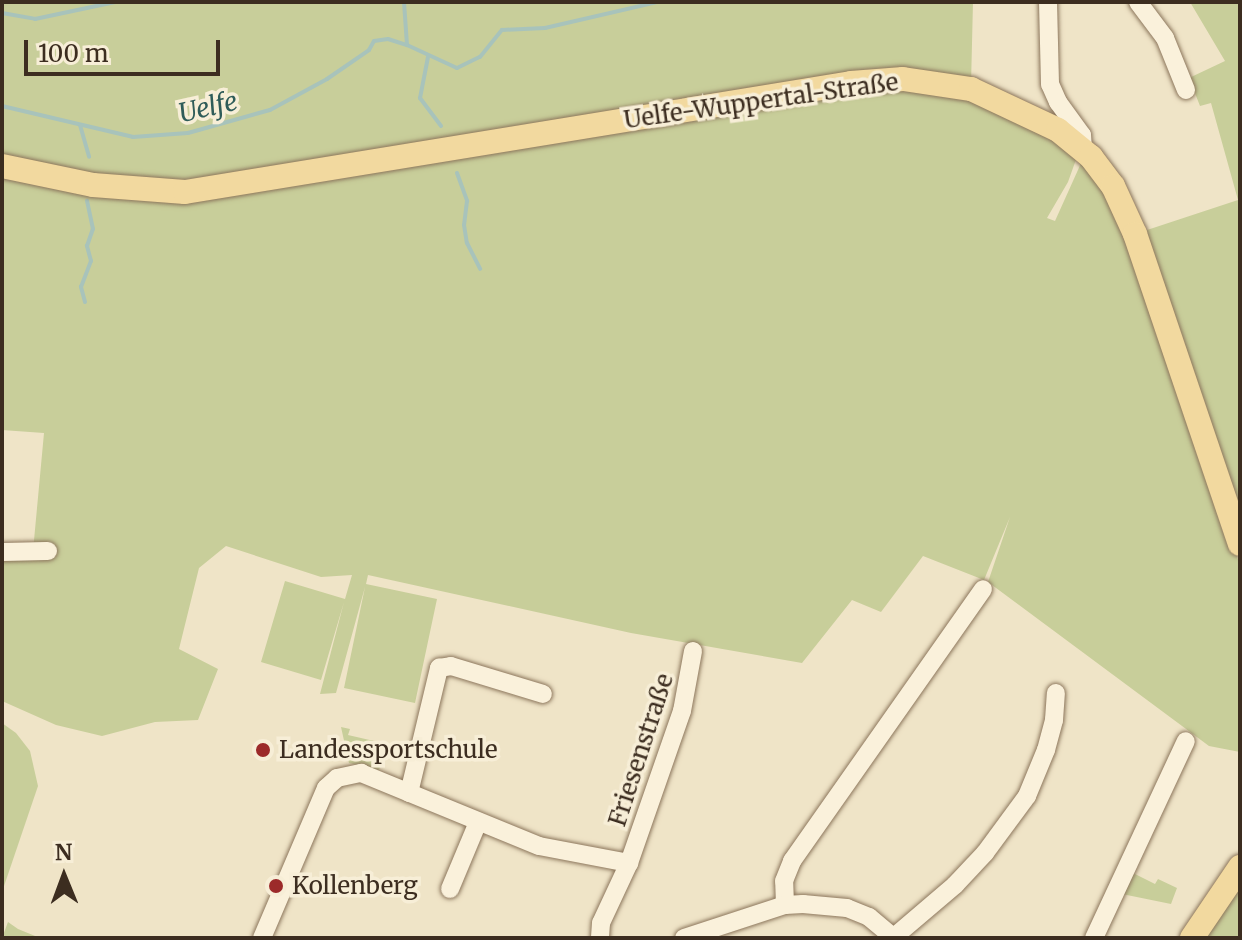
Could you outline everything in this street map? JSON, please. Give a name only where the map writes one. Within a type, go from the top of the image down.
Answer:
[{"type":"main road","name":"Uelfe-Wuppertal-Straße","points":[[2,166],[93,185],[185,192],[826,86],[903,79],[948,84],[994,98],[1040,119],[1083,149],[1108,179],[1135,234],[1240,544]]},
{"type":"main road","points":[[1192,938],[1240,867]]},
{"type":"street","points":[[1048,2],[1050,84],[1058,102],[1082,135],[1083,149]]},
{"type":"street","points":[[1138,2],[1156,22],[1186,90]]},
{"type":"street","points":[[2,552],[48,551]]},
{"type":"street","points":[[785,905],[784,881],[792,861],[983,589]]},
{"type":"street","name":"Friesenstraße","points":[[600,938],[601,923],[629,863],[682,711],[693,651]]},
{"type":"street","points":[[409,793],[439,668],[451,666],[543,694]]},
{"type":"street","points":[[684,938],[785,905],[847,908],[869,917],[894,938],[955,885],[985,853],[1027,796],[1050,735],[1056,693]]},
{"type":"street","points":[[1094,938],[1186,741]]},
{"type":"street","name":"Friesenstraße","points":[[262,938],[326,788],[337,778],[361,773],[539,846],[629,863]]},
{"type":"street","points":[[450,889],[478,822]]},
{"type":"green space","points":[[2,2],[973,2],[971,85],[925,75],[153,188],[2,159]]},
{"type":"green space","points":[[1190,2],[1240,2],[1240,528],[1141,232],[1238,200],[1211,103],[1200,106],[1189,78],[1225,61]]},
{"type":"green space","points":[[879,88],[968,96],[1078,154],[1068,182],[1047,218],[1055,221],[1082,161],[1109,195],[1240,565],[1240,752],[1209,746],[988,582],[1010,517],[984,580],[923,556],[881,612],[852,600],[802,663],[631,633],[368,575],[366,584],[437,599],[415,703],[344,688],[365,587],[336,693],[320,694],[344,602],[321,680],[261,662],[285,581],[345,599],[352,575],[321,577],[226,546],[199,568],[179,649],[218,669],[198,720],[155,722],[102,736],[56,725],[2,701],[2,552],[33,551],[44,433],[2,430],[2,172],[168,196]]},
{"type":"green space","points":[[2,723],[16,733],[30,751],[38,786],[2,892]]},
{"type":"green space","points":[[341,727],[350,729],[348,735],[387,744],[379,770],[349,763]]},
{"type":"green space","points":[[1133,873],[1155,884],[1158,879],[1177,888],[1171,904],[1122,894]]},
{"type":"green space","points":[[1240,876],[1240,938],[1198,938]]},
{"type":"green space","points":[[8,922],[18,929],[40,938],[2,938]]},
{"type":"waterway","points":[[2,13],[35,19],[115,2]]},
{"type":"waterway","name":"Uelfe","points":[[2,106],[133,137],[188,133],[270,110],[327,79],[369,50],[374,41],[388,39],[407,45],[404,2]]},
{"type":"waterway","points":[[407,45],[457,68],[480,57],[502,30],[545,28],[658,2]]},
{"type":"waterway","points":[[428,57],[420,98],[441,126]]},
{"type":"waterway","points":[[80,125],[89,157]]},
{"type":"waterway","points":[[457,173],[467,201],[464,225],[467,243],[480,269]]},
{"type":"waterway","points":[[85,302],[81,287],[91,261],[87,246],[93,229],[87,201]]},
{"type":"place","name":"Landessportschule","points":[[263,750]]},
{"type":"place","name":"Kollenberg","points":[[276,886]]}]
